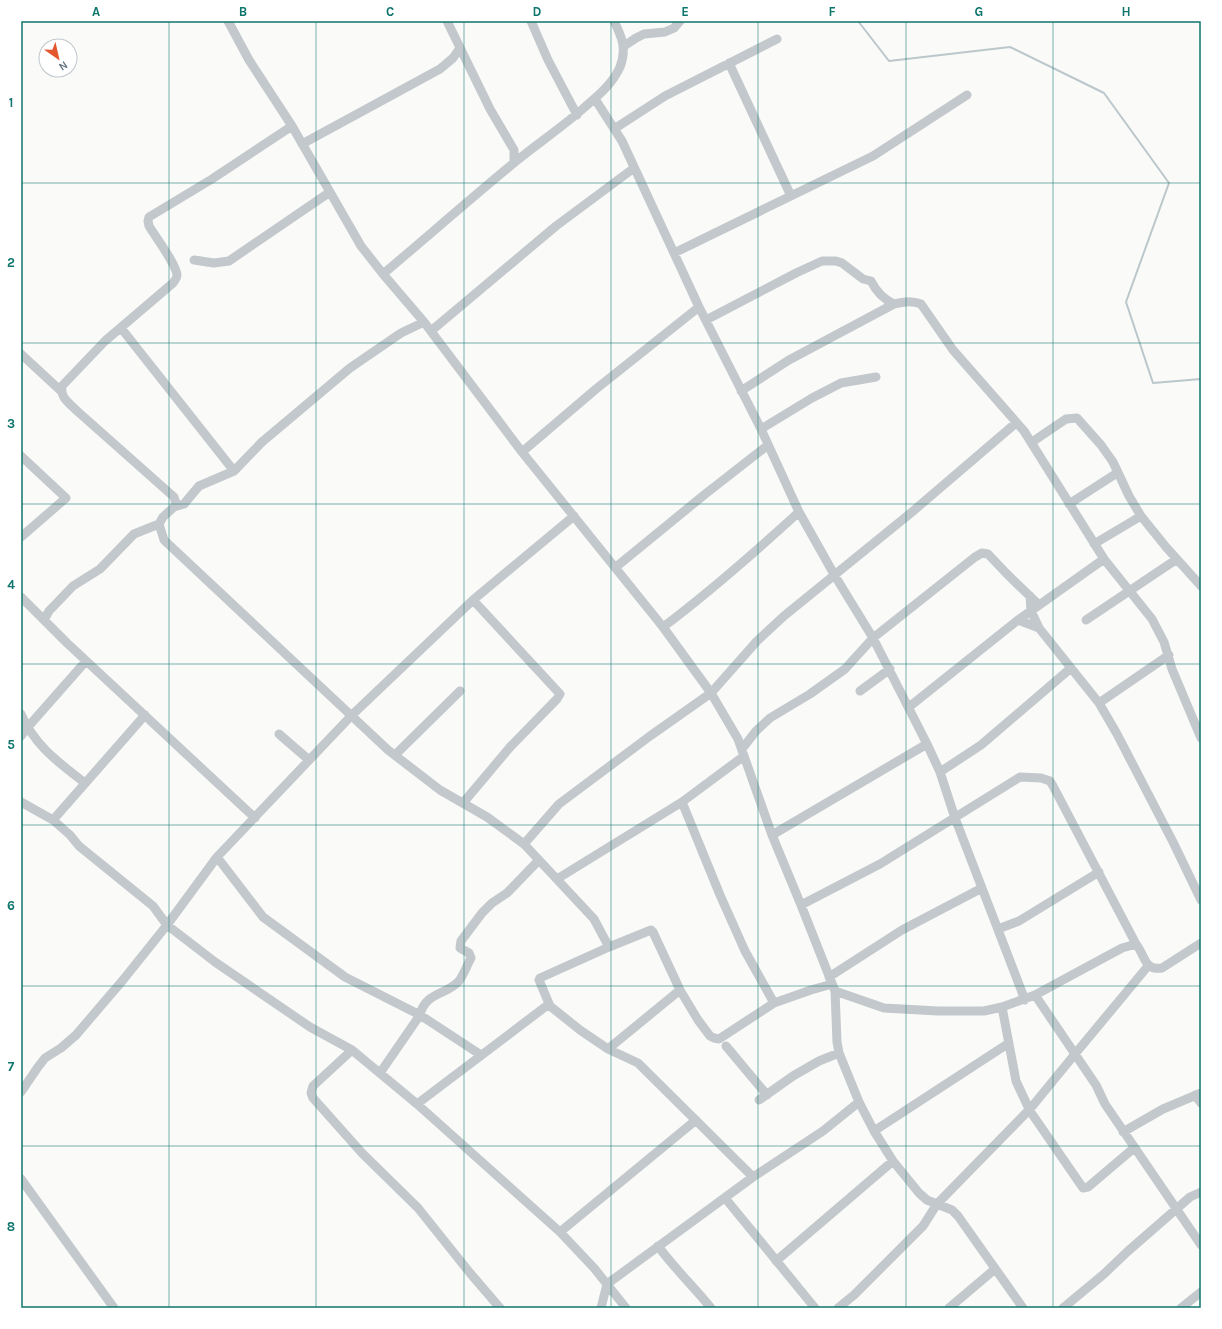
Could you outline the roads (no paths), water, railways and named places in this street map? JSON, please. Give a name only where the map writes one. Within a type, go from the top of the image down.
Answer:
[{"type":"street","points":[[228,21],[250,60],[292,126],[361,246],[431,330],[522,452],[616,567],[663,627],[711,693],[738,739],[772,835],[832,984],[839,1053],[859,1102],[874,1131],[893,1160],[927,1200],[945,1206],[958,1216],[1023,1308]]},
{"type":"street","points":[[447,21],[490,109],[514,150],[523,156]]},
{"type":"street","points":[[531,21],[548,60],[577,115]]},
{"type":"street","points":[[383,274],[514,163],[577,115],[595,99],[619,69],[623,60],[624,46],[614,21]]},
{"type":"street","points":[[624,46],[644,34],[665,32],[674,28],[680,21]]},
{"type":"street","points":[[614,129],[665,96],[777,39]]},
{"type":"street","points":[[302,144],[440,68],[453,58],[460,48]]},
{"type":"street","points":[[729,63],[791,196]]},
{"type":"street","points":[[674,253],[874,156],[967,95]]},
{"type":"street","points":[[595,99],[622,141],[699,307],[761,429],[799,512],[835,576],[873,638],[927,744],[940,772],[955,818],[1025,1000]]},
{"type":"street","points":[[61,391],[62,386],[105,341],[177,278],[177,273],[173,264],[149,226],[148,221],[150,217],[212,179],[292,126]]},
{"type":"street","points":[[514,150],[514,163]]},
{"type":"street","points":[[431,330],[556,226],[634,168]]},
{"type":"street","points":[[194,260],[214,263],[229,261],[330,192]]},
{"type":"street","points":[[706,320],[796,273],[822,262],[836,261],[842,263],[863,279],[871,281],[875,289],[886,300],[894,304]]},
{"type":"street","points":[[741,391],[789,360],[894,304],[909,301],[921,304],[953,350],[1032,442],[1104,559],[1118,579],[1130,591],[1152,619],[1164,642],[1172,669],[1201,738]]},
{"type":"street","points":[[522,452],[596,389],[699,307]]},
{"type":"street","points":[[44,620],[49,611],[73,586],[100,569],[134,534],[159,524],[163,517],[174,508],[184,504],[199,486],[234,471],[262,442],[350,368],[401,333],[424,322]]},
{"type":"street","points":[[121,328],[234,471]]},
{"type":"street","points":[[21,354],[61,391],[63,397],[76,410],[174,497],[176,504],[174,508]]},
{"type":"street","points":[[761,429],[812,398],[841,383],[876,377]]},
{"type":"street","points":[[1032,442],[1066,419],[1077,418],[1101,445],[1113,462],[1128,496],[1141,516],[1201,586]]},
{"type":"street","points":[[524,844],[560,804],[650,736],[711,693],[757,641],[784,616],[912,512],[1016,423]]},
{"type":"street","points":[[616,567],[768,445]]},
{"type":"street","points":[[21,456],[66,498],[21,537]]},
{"type":"street","points":[[1069,504],[1117,473]]},
{"type":"street","points":[[663,627],[740,566],[799,512]]},
{"type":"street","points":[[21,1092],[45,1058],[61,1048],[76,1034],[123,980],[168,925],[217,857],[352,715],[473,600],[574,516]]},
{"type":"street","points":[[1094,544],[1141,516]]},
{"type":"street","points":[[159,524],[164,540],[395,755],[440,790],[487,817],[524,844],[594,919],[609,947]]},
{"type":"street","points":[[557,879],[682,802],[743,752],[756,731],[770,718],[810,694],[845,669],[873,638],[982,553],[988,554],[1030,596],[1035,608],[1039,628],[1099,703],[1118,734],[1201,900]]},
{"type":"street","points":[[909,707],[1018,620],[1104,559]]},
{"type":"street","points":[[1086,620],[1177,559]]},
{"type":"street","points":[[21,598],[86,661],[255,818]]},
{"type":"street","points":[[463,803],[511,746],[557,699],[560,694],[473,600]]},
{"type":"street","points":[[1018,620],[1039,628]]},
{"type":"street","points":[[1099,703],[1169,655]]},
{"type":"street","points":[[21,736],[86,661]]},
{"type":"street","points":[[940,772],[981,745],[1071,668]]},
{"type":"street","points":[[860,691],[890,670]]},
{"type":"street","points":[[395,755],[460,691]]},
{"type":"street","points":[[21,714],[27,728],[51,757],[85,783]]},
{"type":"street","points":[[53,820],[144,715]]},
{"type":"street","points":[[279,734],[309,760]]},
{"type":"street","points":[[772,835],[927,744]]},
{"type":"street","points":[[801,905],[880,864],[1020,777],[1041,778],[1050,781],[1148,966],[1154,970],[1162,968],[1201,943]]},
{"type":"street","points":[[21,802],[53,820],[70,835],[79,846],[153,906],[168,925],[215,962],[304,1022],[352,1050],[380,1073],[417,1104],[560,1232],[594,1268],[626,1308]]},
{"type":"street","points":[[682,802],[720,895],[745,951],[774,1003]]},
{"type":"street","points":[[217,857],[263,917],[345,977],[420,1015],[481,1055]]},
{"type":"street","points":[[380,1073],[420,1015],[421,1007],[429,999],[455,984],[461,978],[471,958],[469,954],[460,948],[461,941],[474,923],[492,903],[507,893],[539,860]]},
{"type":"street","points":[[998,930],[1019,921],[1099,872]]},
{"type":"street","points":[[753,1177],[638,1063],[608,1049],[580,1030],[550,1006],[539,982],[540,978],[651,930],[680,990],[698,1020],[710,1036],[719,1039],[774,1003],[832,984],[902,930],[982,888]]},
{"type":"street","points":[[832,984],[884,1008],[984,1011],[1025,1000],[1122,948],[1136,944]]},
{"type":"street","points":[[838,1308],[854,1295],[922,1226],[937,1204],[1030,1110],[1148,966]]},
{"type":"street","points":[[608,1049],[680,990]]},
{"type":"street","points":[[1035,995],[1096,1085],[1105,1104],[1134,1148],[1201,1245]]},
{"type":"street","points":[[417,1104],[545,1007],[550,1006]]},
{"type":"street","points":[[1002,1007],[1016,1081],[1030,1110],[1083,1188],[1088,1186],[1134,1148]]},
{"type":"street","points":[[874,1131],[1009,1043]]},
{"type":"street","points":[[726,1046],[763,1098],[793,1076],[819,1061],[839,1053]]},
{"type":"street","points":[[352,1050],[313,1086],[313,1098],[362,1153],[418,1208],[500,1308]]},
{"type":"street","points":[[1124,1132],[1163,1109],[1198,1094],[1201,1103]]},
{"type":"street","points":[[601,1308],[607,1284],[753,1177],[823,1131],[859,1102]]},
{"type":"street","points":[[560,1232],[696,1120]]},
{"type":"street","points":[[776,1260],[893,1160]]},
{"type":"street","points":[[21,1179],[114,1308]]},
{"type":"street","points":[[1063,1308],[1104,1274],[1190,1197],[1201,1192]]},
{"type":"street","points":[[725,1198],[815,1308]]},
{"type":"street","points":[[658,1246],[711,1308]]},
{"type":"street","points":[[949,1308],[995,1269]]},
{"type":"street","points":[[1181,1308],[1201,1292]]},
{"type":"waterway","points":[[858,21],[889,61],[1010,47],[1104,93],[1169,183],[1126,302],[1153,383],[1201,379]]}]
